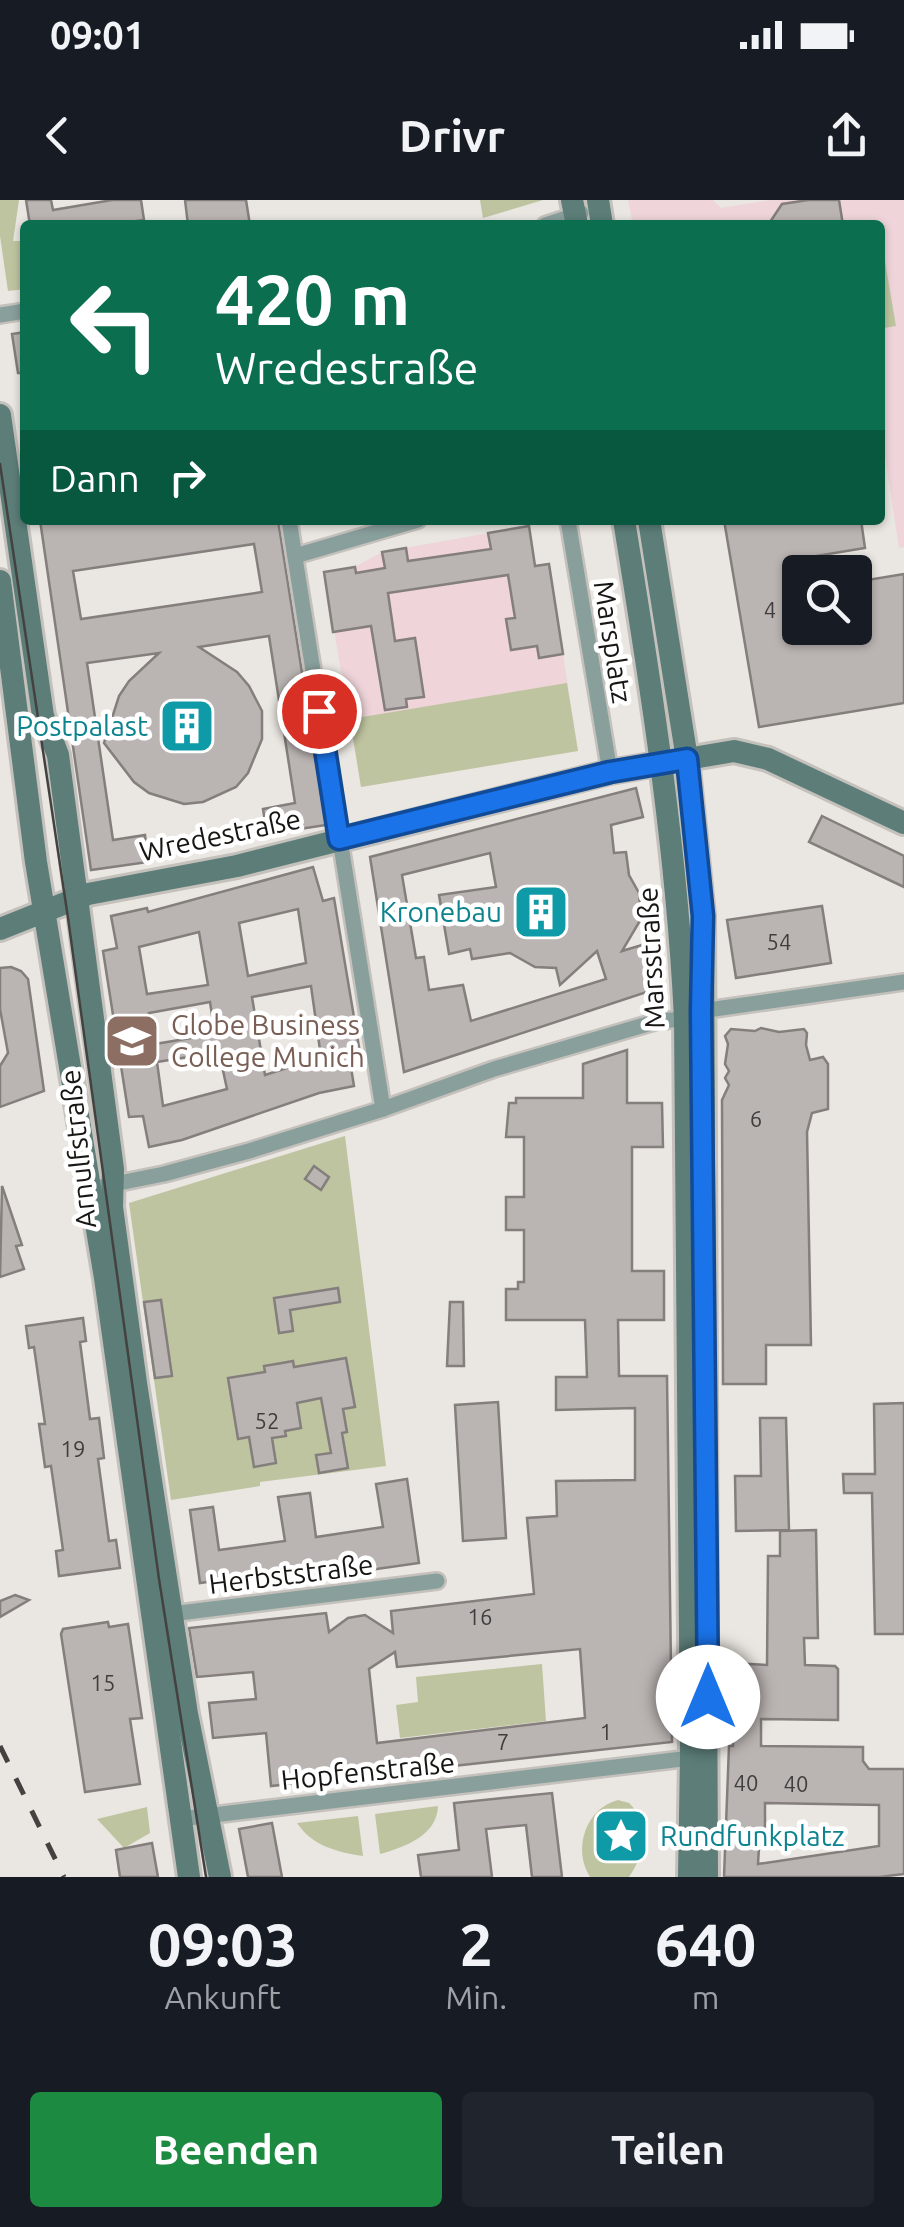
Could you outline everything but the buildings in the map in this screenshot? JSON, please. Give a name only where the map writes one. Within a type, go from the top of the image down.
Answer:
[{"type":"street","points":[[575,213],[600,212]]},
{"type":"street","name":"Arnulfstraße","points":[[0,415],[43,716],[58,754],[79,897],[112,1327],[162,1616],[187,1714],[220,1877]]},
{"type":"street","points":[[290,525],[383,1109]]},
{"type":"street","points":[[295,556],[401,525]]},
{"type":"street","name":"Marsplatz","points":[[569,525],[610,772]]},
{"type":"street","name":"Marsstraße","points":[[625,525],[653,766],[680,908],[693,1015],[700,1757],[707,1877]]},
{"type":"street","name":"Marsstraße","points":[[650,525],[687,759],[703,916],[693,1015]]},
{"type":"street","name":"Arnulfstraße","points":[[0,581],[22,766],[46,912],[101,1186]]},
{"type":"street","name":"Wredestraße","points":[[0,929],[79,897],[237,866],[610,772],[734,752],[768,759],[904,823]]},
{"type":"street","points":[[101,1186],[232,1156],[494,1069],[658,1021],[904,982]]},
{"type":"street","name":"Herbststraße","points":[[162,1616],[437,1581]]},
{"type":"street","name":"Arnulfstraße","points":[[162,1616],[189,1877]]},
{"type":"street","name":"Marsstraße","points":[[689,1877],[700,1757]]},
{"type":"street","name":"Hopfenstraße","points":[[180,1818],[700,1757]]},
{"type":"shaded area","points":[[628,200],[713,200],[721,208],[770,200],[904,200],[904,547],[899,548],[885,457],[885,220],[632,220]]},
{"type":"shaded area","points":[[529,526],[535,566],[549,564],[578,751],[361,787],[324,572],[355,567],[382,552]]},
{"type":"green space","points":[[0,200],[19,200],[13,241],[20,241],[20,290],[8,291],[0,236]]},
{"type":"green space","points":[[480,200],[543,200],[483,218]]},
{"type":"green space","points":[[885,261],[896,326],[885,328]]},
{"type":"green space","points":[[632,525],[640,525],[672,723],[667,725]]},
{"type":"green space","points":[[567,683],[578,751],[361,787],[350,719]]},
{"type":"green space","points":[[345,1136],[386,1466],[260,1482],[260,1486],[171,1500],[129,1203]]},
{"type":"green space","points":[[542,1664],[546,1721],[400,1738],[396,1705],[418,1702],[416,1677]]},
{"type":"green space","points":[[618,1800],[629,1803],[641,1820],[639,1859],[629,1877],[590,1877],[582,1854],[585,1831],[598,1811]]},
{"type":"green space","points":[[438,1806],[426,1833],[380,1854],[375,1814]]},
{"type":"green space","points":[[147,1807],[150,1833],[124,1848],[97,1819]]},
{"type":"green space","points":[[358,1816],[363,1856],[326,1847],[297,1823]]},
{"type":"tram line","points":[[0,464],[68,918],[159,1579],[206,1877]]},
{"type":"railway","points":[[0,1746],[64,1877]]},
{"type":"place","name":"Postpalast","points":[[187,726]]},
{"type":"place","name":"Kronebau","points":[[541,912]]},
{"type":"place","name":"Globe Business College Munich","points":[[132,1041]]},
{"type":"place","name":"Rundfunkplatz","points":[[621,1836]]},
{"type":"route","points":[[319,711],[339,839],[610,772],[687,759],[703,916],[708,1697]]}]
